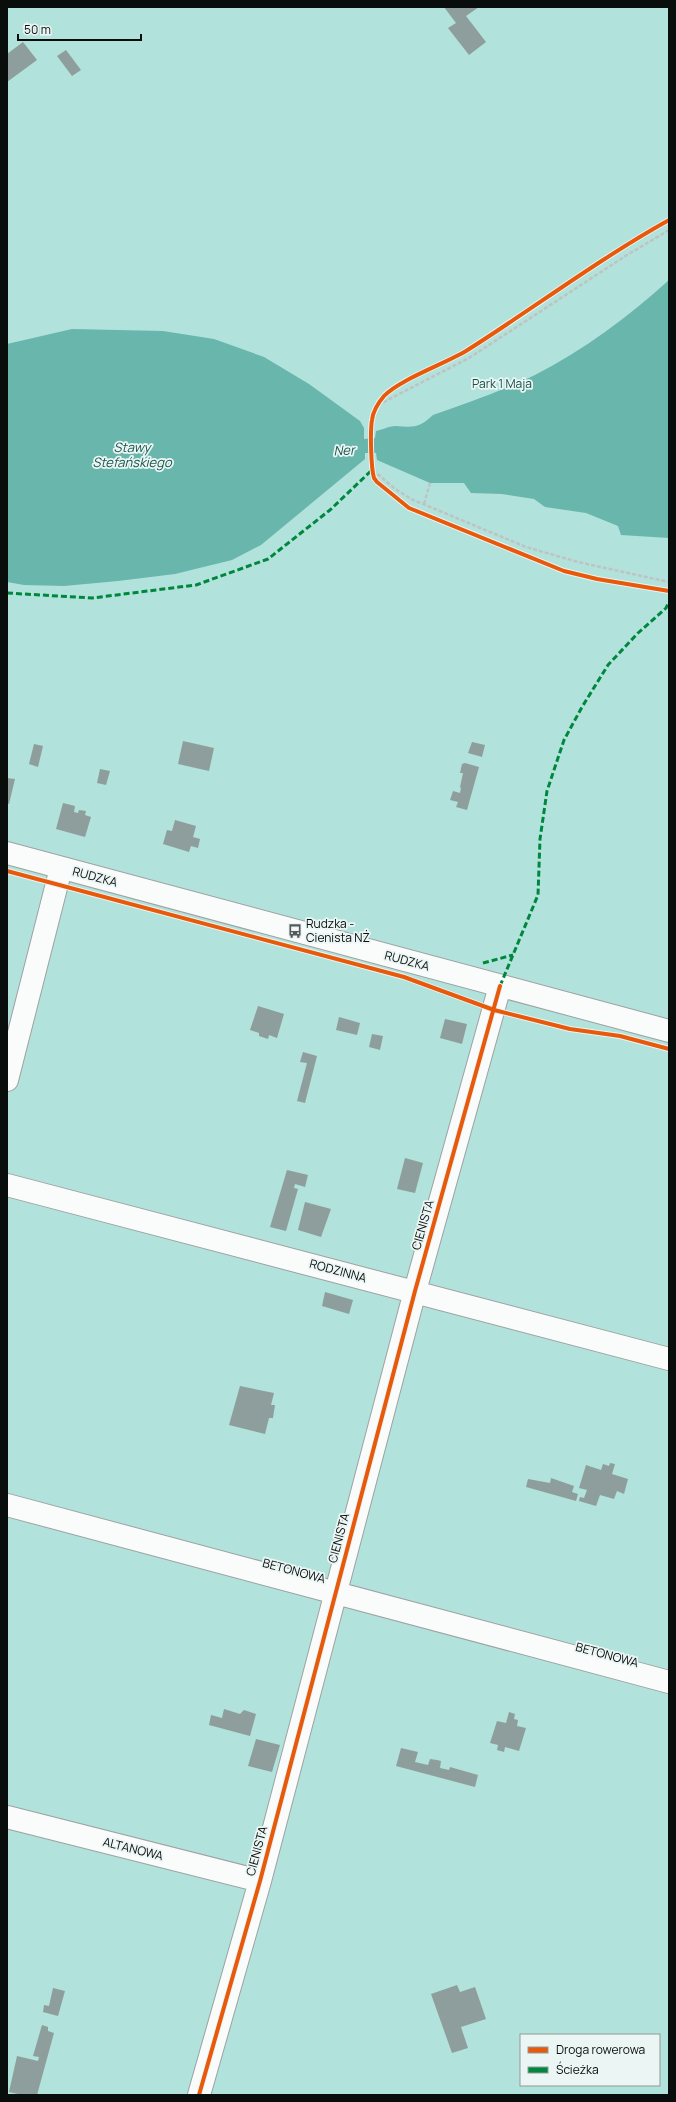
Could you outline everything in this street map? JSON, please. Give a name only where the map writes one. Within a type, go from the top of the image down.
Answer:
[{"type":"street","name":"RUDZKA","points":[[7,853],[669,1032]]},
{"type":"street","points":[[7,1080],[61,868]]},
{"type":"street","name":"CIENISTA","points":[[199,2095],[260,1881],[334,1592],[415,1291],[500,986]]},
{"type":"street","name":"RODZINNA","points":[[7,1185],[669,1359]]},
{"type":"street","name":"BETONOWA","points":[[7,1505],[669,1682]]},
{"type":"street","name":"ALTANOWA","points":[[7,1817],[260,1881]]},
{"type":"path","points":[[378,405],[469,358],[627,255],[669,230]]},
{"type":"path","points":[[378,405],[388,392]]},
{"type":"path","points":[[373,470],[374,478]]},
{"type":"path","points":[[373,470],[402,494],[526,547],[578,562],[669,582]]},
{"type":"path","points":[[424,504],[430,483]]},
{"type":"green space","name":"Park 1 Maja","points":[[7,7],[669,7],[669,2095],[7,2095]]},
{"type":"water","name":"Stawy Stefańskiego","points":[[669,280],[669,538],[621,535],[618,526],[586,513],[545,507],[534,499],[502,494],[471,493],[464,483],[430,483],[377,460],[376,453],[365,453],[365,459],[261,545],[232,560],[175,574],[118,581],[64,586],[24,585],[7,582],[7,344],[72,329],[163,331],[214,339],[264,357],[309,384],[360,421],[364,428],[364,439],[375,438],[376,431],[393,426],[411,427],[419,425],[433,415],[535,375],[571,355],[622,320]]},
{"type":"building","points":[[444,7],[479,7],[466,16],[486,42],[469,55],[448,28],[456,23]]},
{"type":"building","points":[[23,42],[37,60],[7,82],[7,54]]},
{"type":"building","points":[[66,50],[81,70],[72,76],[57,56]]},
{"type":"building","points":[[183,741],[214,748],[209,771],[178,764]]},
{"type":"building","points":[[472,742],[485,745],[482,757],[468,753]]},
{"type":"building","points":[[34,744],[43,746],[38,767],[29,764]]},
{"type":"building","points":[[465,763],[479,767],[467,810],[456,807],[458,802],[450,800],[453,791],[460,793],[463,773],[460,773],[462,764]]},
{"type":"building","points":[[100,769],[110,771],[106,785],[97,783]]},
{"type":"building","points":[[7,778],[15,779],[9,804],[7,803]]},
{"type":"building","points":[[63,803],[75,806],[74,812],[78,813],[79,810],[86,811],[85,815],[91,817],[85,837],[56,829]]},
{"type":"building","points":[[175,820],[196,826],[193,837],[200,839],[198,848],[191,846],[189,852],[163,844],[167,830],[172,831]]},
{"type":"building","points":[[258,1006],[284,1014],[277,1038],[269,1035],[268,1039],[259,1036],[259,1033],[250,1030]]},
{"type":"building","points":[[339,1017],[360,1023],[357,1035],[336,1030]]},
{"type":"building","points":[[445,1019],[467,1024],[462,1044],[440,1038]]},
{"type":"building","points":[[372,1034],[383,1036],[380,1050],[369,1047]]},
{"type":"building","points":[[303,1052],[317,1056],[305,1103],[297,1101],[307,1063],[300,1062]]},
{"type":"building","points":[[405,1158],[423,1163],[415,1193],[397,1189]]},
{"type":"building","points":[[287,1170],[308,1175],[305,1187],[295,1184],[294,1188],[298,1189],[286,1231],[270,1227]]},
{"type":"building","points":[[305,1202],[331,1209],[321,1237],[298,1230]]},
{"type":"building","points":[[325,1292],[353,1300],[349,1314],[322,1306]]},
{"type":"building","points":[[240,1386],[274,1393],[271,1405],[275,1405],[273,1418],[269,1418],[265,1434],[229,1425]]},
{"type":"building","points":[[610,1463],[615,1464],[612,1474],[628,1479],[624,1494],[617,1491],[614,1499],[600,1495],[596,1506],[579,1501],[580,1497],[584,1498],[587,1490],[579,1488],[586,1465],[601,1470],[603,1464],[609,1466]]},
{"type":"building","points":[[551,1478],[574,1486],[572,1492],[578,1494],[576,1501],[526,1487],[528,1479],[550,1483]]},
{"type":"building","points":[[224,1709],[240,1714],[244,1710],[256,1714],[250,1736],[209,1725],[211,1715],[222,1718]]},
{"type":"building","points":[[509,1712],[515,1714],[514,1719],[518,1720],[517,1726],[526,1728],[519,1751],[505,1747],[504,1752],[497,1750],[498,1745],[490,1743],[497,1721],[506,1723]]},
{"type":"building","points":[[256,1739],[280,1745],[272,1772],[248,1766]]},
{"type":"building","points":[[401,1748],[418,1752],[415,1762],[428,1765],[430,1759],[437,1760],[441,1761],[440,1768],[449,1770],[450,1767],[478,1775],[475,1787],[396,1766]]},
{"type":"building","points":[[457,1985],[460,1992],[475,1987],[486,2019],[461,2027],[468,2048],[452,2053],[431,1994]]},
{"type":"building","points":[[53,1988],[65,1991],[58,2016],[43,2012],[44,2005],[49,2006]]},
{"type":"building","points":[[42,2025],[48,2027],[48,2031],[54,2033],[37,2095],[22,2095],[9,2092],[17,2056],[38,2061],[39,2057],[33,2056]]},
{"type":"marked path","points":[[7,593],[92,598],[196,585],[268,559],[330,510],[373,469]]},
{"type":"marked path","points":[[500,986],[538,895],[540,839],[547,791],[564,740],[608,665],[638,633],[666,608],[669,602]]},
{"type":"marked path","points":[[483,963],[513,955]]},
{"type":"cycle path","points":[[669,220],[592,267],[466,351],[411,378],[391,390],[384,396],[378,405],[371,425],[372,466],[374,478],[409,508],[564,571],[597,579],[669,591]]},
{"type":"cycle path","points":[[7,871],[404,977],[494,1010],[570,1029],[620,1036],[669,1049]]},
{"type":"cycle path","points":[[199,2095],[260,1881],[415,1291],[500,986]]},
{"type":"place","name":"Rudzka - Cienista NŻ","points":[[295,931]]},
{"type":"water label","name":"Ner","points":[[344,450]]}]
